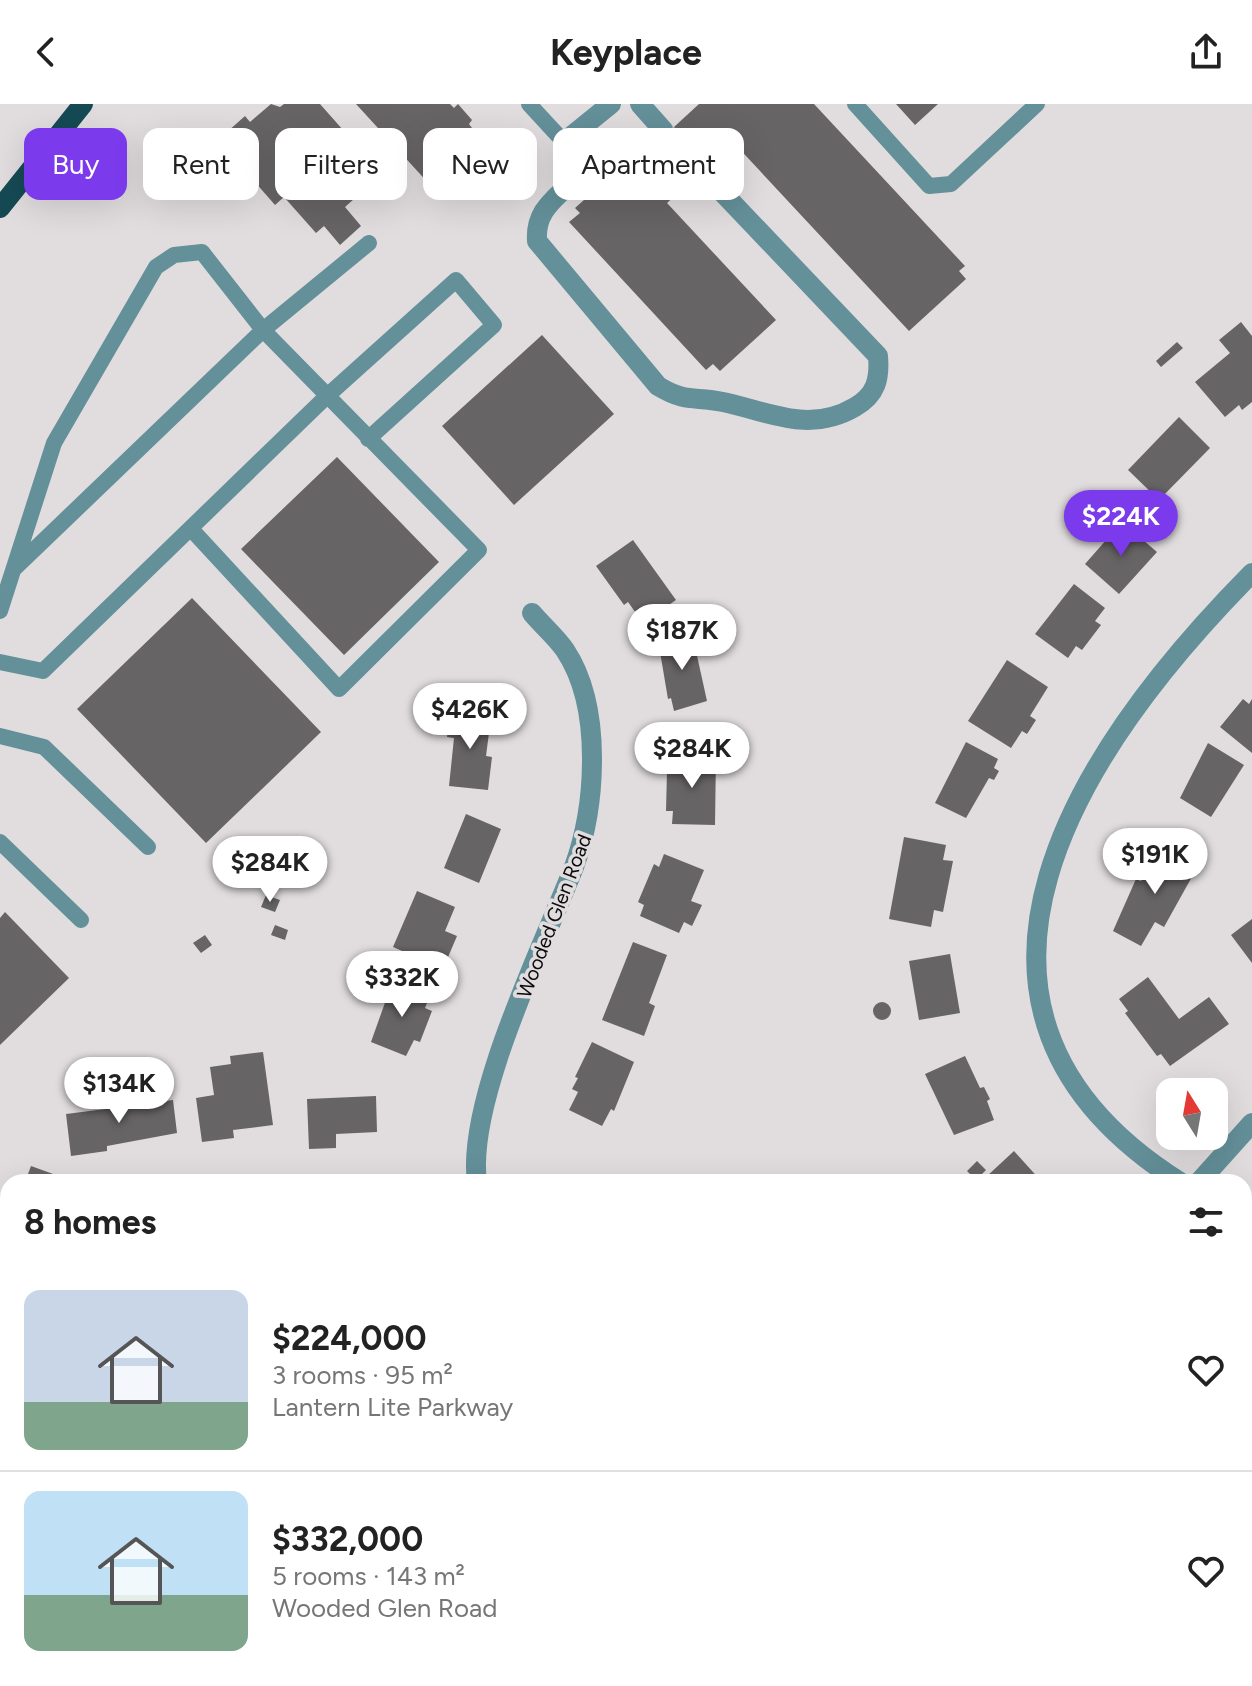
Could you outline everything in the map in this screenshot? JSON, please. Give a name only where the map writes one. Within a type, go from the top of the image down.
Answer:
[{"type":"main road","points":[[0,208],[83,104]]},
{"type":"street","points":[[582,128],[611,104]]},
{"type":"street","points":[[640,104],[661,128]]},
{"type":"street","points":[[554,200],[536,224],[537,241],[658,386],[680,399],[722,402],[771,417],[811,422],[837,418],[865,401],[880,379],[878,356],[730,200]]},
{"type":"street","points":[[1170,1174],[1133,1146],[1092,1107],[1072,1081],[1057,1053],[1039,1000],[1036,942],[1042,892],[1052,858],[1086,786],[1128,721],[1187,643],[1252,573]]},
{"type":"street","name":"Wooded Glen Road","points":[[476,1174],[483,1105],[579,855],[588,829],[593,791],[587,720],[576,671],[564,649],[532,613]]},
{"type":"street","points":[[1206,1174],[1252,1123]]},
{"type":"lane","points":[[529,104],[553,130]]},
{"type":"lane","points":[[855,104],[929,186],[951,184],[1037,104]]},
{"type":"lane","points":[[11,572],[263,330],[369,243]]},
{"type":"lane","points":[[0,611],[54,443],[156,267],[174,255],[202,252],[263,330],[479,550],[339,689],[192,530]]},
{"type":"lane","points":[[0,662],[43,671],[327,396],[456,280],[494,325],[368,439]]},
{"type":"lane","points":[[0,736],[44,747],[148,847]]},
{"type":"lane","points":[[2,847],[81,920]]},
{"type":"building","points":[[271,104],[280,107],[284,104],[320,104],[341,128],[275,128],[275,200],[281,200],[275,205],[259,187],[259,128],[232,128],[245,116],[250,122]]},
{"type":"building","points":[[356,104],[450,104],[454,108],[458,104],[472,120],[469,124],[472,128],[423,128],[423,177],[407,160],[407,128],[378,128]]},
{"type":"building","points":[[699,104],[814,104],[965,266],[959,271],[966,279],[909,331],[744,154],[744,128],[673,128]]},
{"type":"building","points":[[896,104],[938,104],[915,125]]},
{"type":"building","points":[[287,200],[353,200],[345,207],[361,226],[340,245],[324,226],[316,233]]},
{"type":"building","points":[[584,200],[670,200],[667,203],[776,320],[720,371],[713,364],[706,370],[569,222],[580,213],[575,208]]},
{"type":"building","points":[[1241,322],[1252,336],[1252,402],[1242,410],[1239,405],[1225,417],[1195,382],[1230,353],[1219,340]]},
{"type":"building","points":[[542,335],[614,414],[514,505],[442,426]]},
{"type":"building","points":[[1177,342],[1183,348],[1161,367],[1156,361]]},
{"type":"building","points":[[1179,417],[1210,448],[1159,500],[1128,470]]},
{"type":"building","points":[[337,457],[439,562],[344,655],[241,549]]},
{"type":"building","points":[[1122,522],[1157,552],[1119,594],[1085,564]]},
{"type":"building","points":[[633,540],[676,600],[643,623],[628,602],[624,605],[596,566]]},
{"type":"building","points":[[1074,584],[1105,608],[1095,621],[1101,625],[1082,650],[1076,646],[1068,658],[1035,634]]},
{"type":"building","points":[[192,598],[321,732],[206,843],[77,709]]},
{"type":"building","points":[[692,633],[707,701],[674,711],[671,698],[668,699],[658,640]]},
{"type":"building","points":[[1007,660],[1048,687],[1030,716],[1036,720],[1027,734],[1022,731],[1011,748],[968,721]]},
{"type":"building","points":[[1243,699],[1249,704],[1252,699],[1252,753],[1220,727]]},
{"type":"building","points":[[450,712],[491,717],[486,756],[492,757],[488,790],[449,786],[454,738],[447,737]]},
{"type":"building","points":[[966,742],[998,759],[994,768],[999,771],[994,780],[989,778],[966,818],[935,803]]},
{"type":"building","points":[[1208,743],[1244,765],[1211,817],[1180,798]]},
{"type":"building","points":[[674,755],[716,755],[715,825],[672,824],[673,811],[666,811],[667,771],[673,771]]},
{"type":"building","points":[[466,814],[501,829],[479,883],[444,868]]},
{"type":"building","points":[[904,837],[946,845],[943,860],[953,861],[943,912],[934,910],[931,927],[889,919]]},
{"type":"building","points":[[1161,846],[1198,866],[1164,927],[1155,922],[1141,946],[1113,931],[1136,879],[1141,881]]},
{"type":"building","points":[[664,854],[704,870],[691,901],[702,905],[692,926],[684,922],[679,933],[640,916],[644,905],[638,902],[654,864],[659,867]]},
{"type":"building","points":[[417,891],[455,907],[445,931],[457,936],[443,969],[393,947]]},
{"type":"building","points":[[266,895],[280,900],[275,912],[261,907]]},
{"type":"building","points":[[5,912],[69,978],[0,1045],[0,918]]},
{"type":"building","points":[[1252,919],[1252,963],[1231,935]]},
{"type":"building","points":[[275,925],[288,930],[285,940],[271,935]]},
{"type":"building","points":[[205,935],[212,945],[201,953],[193,943]]},
{"type":"building","points":[[633,942],[667,955],[649,1003],[655,1006],[644,1036],[602,1020]]},
{"type":"building","points":[[950,954],[960,1013],[919,1020],[909,961]]},
{"type":"building","points":[[1148,977],[1179,1019],[1209,997],[1229,1024],[1170,1066],[1161,1054],[1157,1056],[1125,1013],[1128,1011],[1119,999]]},
{"type":"building","points":[[393,980],[430,995],[425,1008],[432,1011],[420,1042],[414,1040],[406,1056],[371,1042]]},
{"type":"building","points":[[878,1002],[886,1002],[891,1011],[889,1018],[878,1020],[873,1015],[873,1007]]},
{"type":"building","points":[[592,1042],[634,1062],[614,1111],[611,1109],[602,1126],[569,1110],[578,1092],[572,1089],[578,1078],[575,1077]]},
{"type":"building","points":[[263,1052],[273,1125],[233,1130],[234,1138],[202,1142],[196,1098],[214,1095],[210,1067],[231,1064],[230,1056]]},
{"type":"building","points":[[965,1056],[980,1088],[984,1087],[990,1099],[987,1101],[994,1120],[954,1135],[925,1074]]},
{"type":"building","points":[[376,1096],[377,1132],[336,1134],[336,1148],[309,1149],[307,1099]]},
{"type":"building","points":[[142,1098],[143,1104],[173,1100],[177,1133],[107,1146],[107,1151],[71,1156],[66,1114],[113,1108],[112,1102]]},
{"type":"building","points":[[1014,1151],[1035,1174],[989,1174]]},
{"type":"building","points":[[977,1161],[986,1170],[982,1174],[967,1171]]},
{"type":"building","points":[[31,1166],[53,1174],[28,1174]]}]
